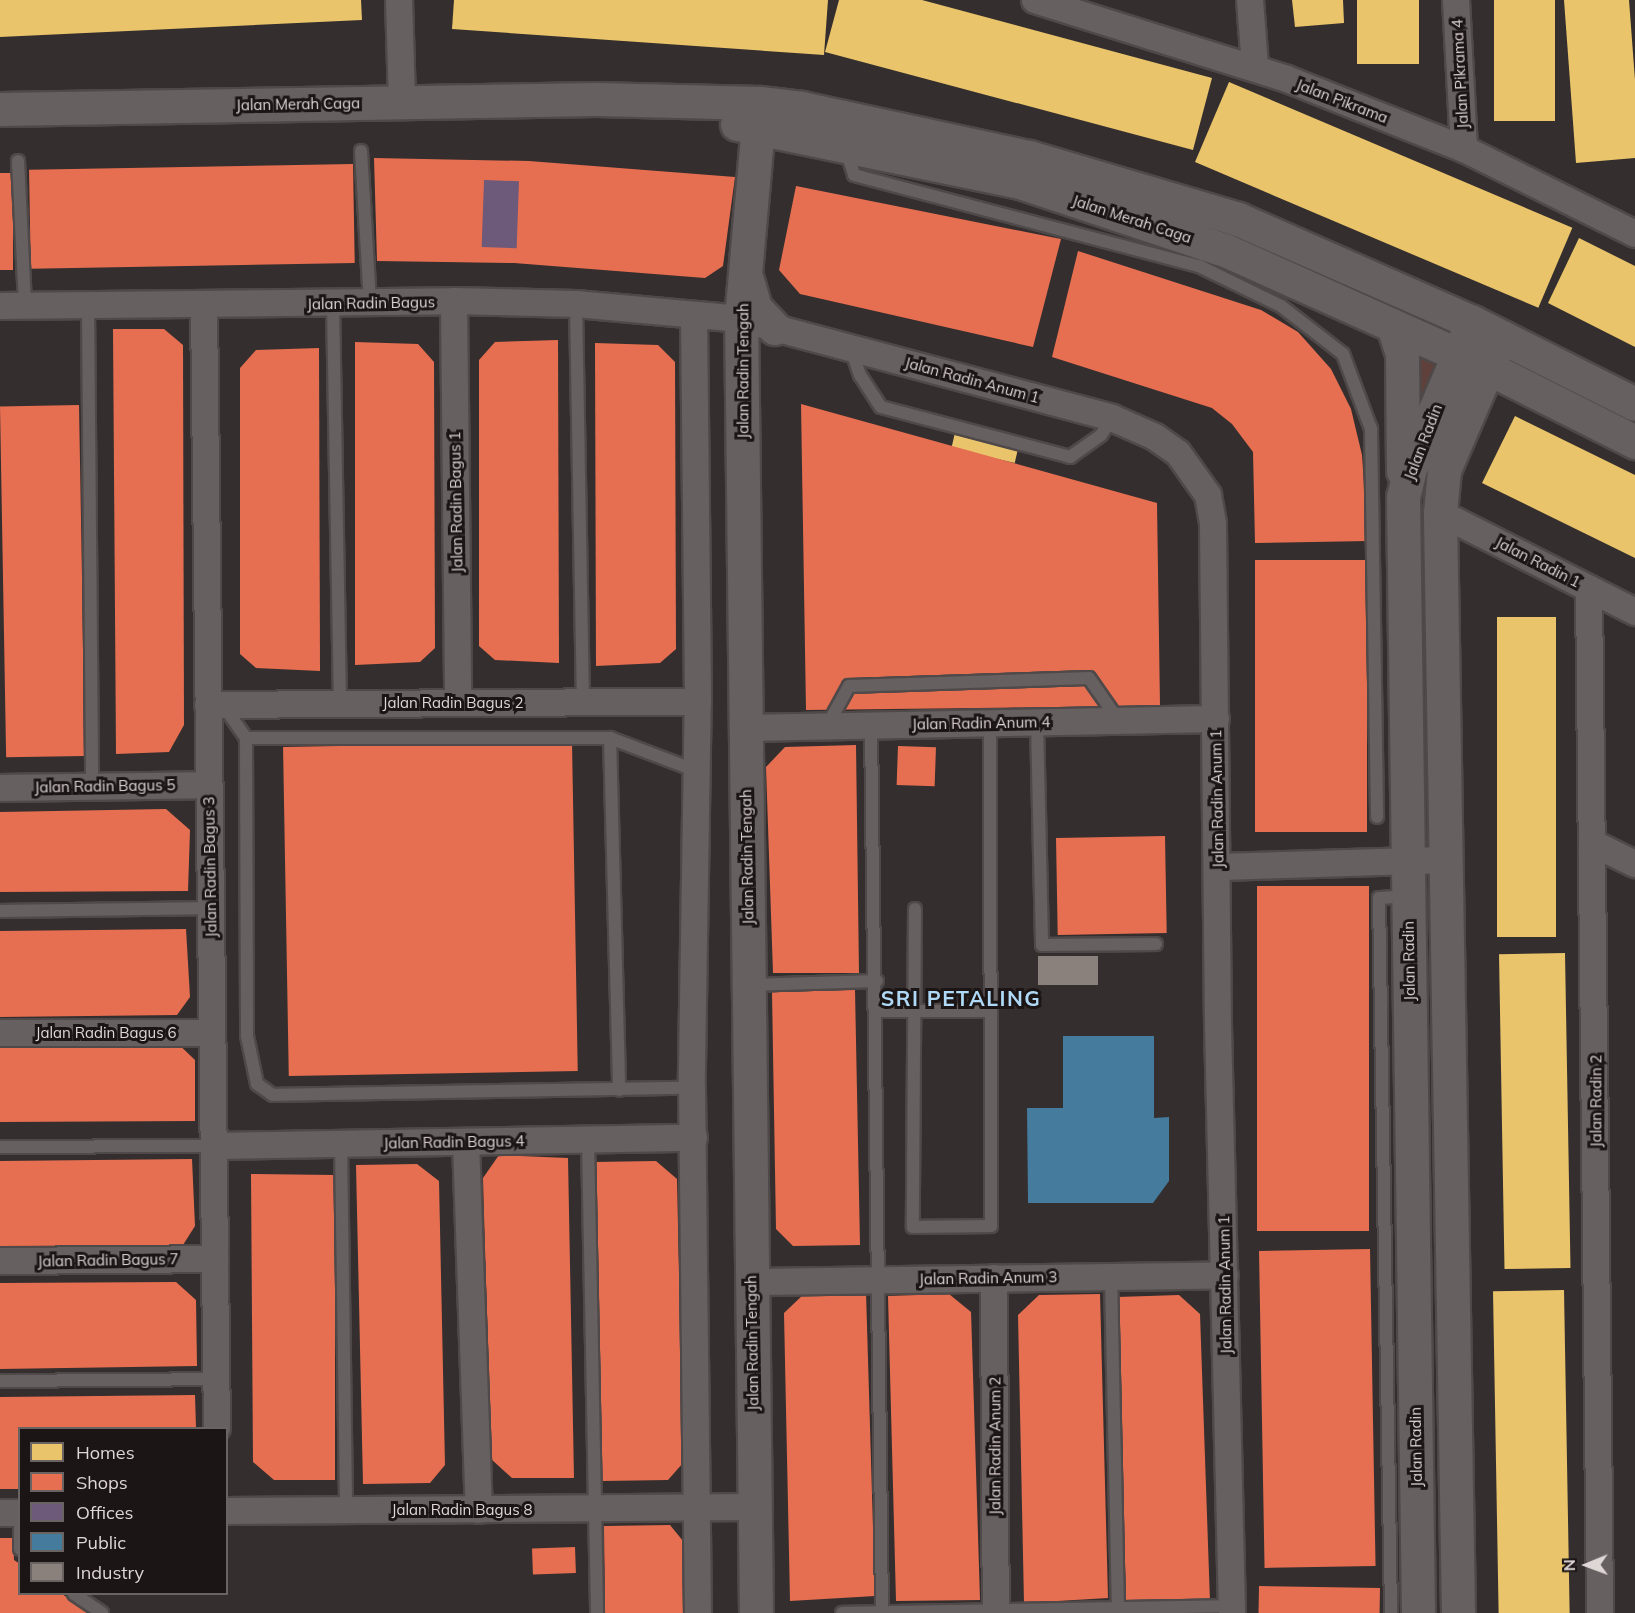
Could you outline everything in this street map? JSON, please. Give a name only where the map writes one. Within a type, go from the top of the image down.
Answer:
[{"type":"street","points":[[399,0],[402,102]]},
{"type":"street","points":[[1250,0],[1255,66]]},
{"type":"street","name":"Jalan Pikrama 4","points":[[1456,0],[1464,149]]},
{"type":"street","name":"Jalan Pikrama","points":[[1042,1],[1255,66],[1464,149],[1635,234]]},
{"type":"street","name":"Jalan Merah Caga","points":[[0,109],[596,99],[759,115],[1029,157],[1238,219],[1472,322],[1635,404]]},
{"type":"street","name":"Jalan Merah Caga","points":[[759,115],[844,144],[1020,182],[1225,250],[1488,368],[1635,442]]},
{"type":"street","name":"Jalan Radin Tengah","points":[[756,1613],[741,320],[759,115]]},
{"type":"street","points":[[746,272],[755,308],[774,328]]},
{"type":"street","name":"Jalan Radin Bagus","points":[[13,306],[454,301],[576,304],[741,320]]},
{"type":"street","name":"Jalan Radin Bagus 1","points":[[454,301],[458,703]]},
{"type":"street","name":"Jalan Radin Bagus 3","points":[[204,305],[215,705],[210,785],[217,1427]]},
{"type":"street","points":[[694,315],[698,702],[692,1088],[698,1613]]},
{"type":"street","name":"Jalan Radin Anum 1","points":[[741,320],[1112,418],[1155,437],[1178,453],[1208,495],[1213,524],[1232,1610]]},
{"type":"street","name":"Jalan Radin","points":[[1418,1613],[1408,861],[1392,787],[1403,497],[1411,466],[1472,322]]},
{"type":"street","points":[[1393,326],[1402,354],[1403,497]]},
{"type":"street","name":"Jalan Radin","points":[[1458,1613],[1440,513],[1444,470],[1501,338]]},
{"type":"street","name":"Jalan Radin 1","points":[[1440,513],[1635,612]]},
{"type":"street","name":"Jalan Radin 2","points":[[1589,589],[1594,844],[1600,1613]]},
{"type":"street","name":"Jalan Radin Bagus 2","points":[[215,705],[698,702]]},
{"type":"street","name":"Jalan Radin Anum 4","points":[[745,728],[1216,719]]},
{"type":"street","name":"Jalan Radin Bagus 5","points":[[0,788],[210,785]]},
{"type":"street","points":[[1594,844],[1635,864]]},
{"type":"street","points":[[1218,867],[1447,860]]},
{"type":"street","name":"Jalan Radin Bagus 6","points":[[0,1033],[212,1033]]},
{"type":"street","name":"Jalan Radin Bagus 4","points":[[214,1146],[694,1138]]},
{"type":"street","points":[[466,1142],[479,1510]]},
{"type":"street","name":"Jalan Radin Bagus 7","points":[[0,1261],[215,1259]]},
{"type":"street","name":"Jalan Radin Anum 3","points":[[752,1282],[1225,1275]]},
{"type":"street","name":"Jalan Radin Anum 2","points":[[994,1278],[996,1612]]},
{"type":"street","name":"Jalan Radin Bagus 8","points":[[228,1511],[754,1507]]},
{"type":"street","points":[[0,1513],[18,1513]]},
{"type":"lane","points":[[844,144],[854,175],[1199,266],[1281,306],[1343,354],[1371,429],[1392,787],[1377,817]]},
{"type":"lane","points":[[361,151],[370,303]]},
{"type":"lane","points":[[13,306],[18,161]]},
{"type":"lane","points":[[333,303],[340,704]]},
{"type":"lane","points":[[576,304],[583,702]]},
{"type":"lane","points":[[88,306],[92,786]]},
{"type":"lane","points":[[851,348],[860,375],[881,407],[892,410],[1070,457],[1101,435],[1112,418]]},
{"type":"lane","points":[[827,726],[849,686],[1089,678],[1120,722]]},
{"type":"lane","points":[[215,705],[246,738],[247,1036],[257,1084],[273,1095],[692,1088]]},
{"type":"lane","points":[[1037,722],[1042,945],[1155,944]]},
{"type":"lane","points":[[915,909],[912,1227],[991,1226],[990,723]]},
{"type":"lane","points":[[871,724],[877,981],[882,1613]]},
{"type":"lane","points":[[246,738],[610,738],[697,771]]},
{"type":"lane","points":[[610,738],[619,1090]]},
{"type":"lane","points":[[1391,1613],[1379,898],[1408,896]]},
{"type":"lane","points":[[0,911],[211,908]]},
{"type":"lane","points":[[748,985],[877,981]]},
{"type":"lane","points":[[877,1011],[990,1011]]},
{"type":"lane","points":[[588,1140],[597,1613]]},
{"type":"lane","points":[[341,1144],[346,1510]]},
{"type":"lane","points":[[0,1147],[214,1146]]},
{"type":"lane","points":[[1111,1276],[1118,1611]]},
{"type":"lane","points":[[0,1381],[217,1379]]},
{"type":"lane","points":[[77,1595],[102,1613]]},
{"type":"lane","points":[[842,1613],[1232,1610]]},
{"type":"shaded area","points":[[1416,344],[1452,358],[1419,433]]},
{"type":"building: Homes","points":[[0,0],[361,0],[362,20],[0,37]]},
{"type":"building: Homes","points":[[454,0],[828,0],[824,55],[452,29]]},
{"type":"building: Homes","points":[[839,0],[922,0],[1212,78],[1193,150],[825,52]]},
{"type":"building: Homes","points":[[1292,0],[1343,0],[1344,23],[1295,27]]},
{"type":"building: Homes","points":[[1357,0],[1419,0],[1419,64],[1357,64]]},
{"type":"building: Homes","points":[[1494,0],[1555,0],[1555,121],[1494,121]]},
{"type":"building: Homes","points":[[1564,0],[1629,0],[1635,80],[1635,158],[1576,163]]},
{"type":"building: Homes","points":[[1229,82],[1572,228],[1538,308],[1195,162]]},
{"type":"building: Homes","points":[[1579,238],[1635,266],[1635,347],[1548,303]]},
{"type":"building: Homes","points":[[1515,416],[1635,475],[1635,558],[1482,483]]},
{"type":"building: Homes","points":[[957,424],[1020,439],[1015,463],[951,448]]},
{"type":"building: Homes","points":[[1497,617],[1556,617],[1556,937],[1497,937]]},
{"type":"building: Homes","points":[[1565,953],[1570,1268],[1505,1269],[1499,954]]},
{"type":"building: Homes","points":[[1564,1290],[1570,1613],[1499,1613],[1493,1291]]},
{"type":"building: Shops","points":[[374,158],[529,161],[735,177],[723,266],[705,278],[514,263],[377,261]]},
{"type":"building: Shops","points":[[353,164],[355,263],[31,269],[29,170]]},
{"type":"building: Shops","points":[[0,173],[13,173],[13,270],[0,270]]},
{"type":"building: Shops","points":[[796,186],[1061,239],[1033,347],[800,294],[779,270]]},
{"type":"building: Shops","points":[[1078,251],[1261,310],[1298,332],[1331,369],[1351,409],[1362,455],[1368,541],[1255,543],[1253,452],[1232,424],[1212,408],[1052,357]]},
{"type":"building: Shops","points":[[113,329],[164,329],[183,345],[184,725],[169,752],[116,754]]},
{"type":"building: Shops","points":[[558,340],[559,663],[495,660],[479,646],[479,360],[495,342]]},
{"type":"building: Shops","points":[[355,342],[418,344],[434,362],[435,648],[420,662],[355,665]]},
{"type":"building: Shops","points":[[595,343],[658,345],[675,362],[676,649],[660,663],[596,666]]},
{"type":"building: Shops","points":[[319,348],[320,671],[256,668],[240,654],[240,368],[256,350]]},
{"type":"building: Shops","points":[[801,404],[1157,503],[1160,706],[806,710]]},
{"type":"building: Shops","points":[[79,405],[85,756],[6,757],[0,406]]},
{"type":"building: Shops","points":[[1255,560],[1367,560],[1367,832],[1255,832]]},
{"type":"building: Shops","points":[[572,742],[578,1071],[289,1076],[283,747]]},
{"type":"building: Shops","points":[[856,745],[859,973],[773,973],[766,767],[785,747]]},
{"type":"building: Shops","points":[[898,746],[936,747],[935,786],[897,785]]},
{"type":"building: Shops","points":[[166,809],[190,830],[188,891],[0,892],[0,812]]},
{"type":"building: Shops","points":[[1165,836],[1167,933],[1058,935],[1056,838]]},
{"type":"building: Shops","points":[[1257,886],[1369,886],[1369,1231],[1257,1231]]},
{"type":"building: Shops","points":[[186,929],[190,997],[177,1015],[0,1017],[0,931]]},
{"type":"building: Shops","points":[[855,990],[860,1245],[793,1246],[776,1229],[772,992]]},
{"type":"building: Shops","points":[[172,1038],[195,1060],[195,1121],[0,1122],[0,1041]]},
{"type":"building: Shops","points":[[499,1155],[568,1158],[574,1478],[512,1478],[491,1459],[483,1178]]},
{"type":"building: Shops","points":[[192,1159],[195,1226],[183,1245],[0,1246],[0,1161]]},
{"type":"building: Shops","points":[[656,1161],[677,1179],[683,1463],[668,1480],[602,1481],[594,1162]]},
{"type":"building: Shops","points":[[417,1164],[439,1181],[445,1465],[430,1483],[363,1484],[356,1165]]},
{"type":"building: Shops","points":[[251,1174],[335,1175],[335,1480],[274,1480],[253,1462]]},
{"type":"building: Shops","points":[[1370,1249],[1376,1566],[1265,1568],[1259,1251]]},
{"type":"building: Shops","points":[[176,1282],[196,1300],[197,1366],[0,1369],[0,1283]]},
{"type":"building: Shops","points":[[866,1292],[875,1596],[790,1601],[784,1313],[805,1293]]},
{"type":"building: Shops","points":[[949,1294],[971,1312],[980,1600],[896,1601],[888,1296]]},
{"type":"building: Shops","points":[[1100,1294],[1108,1598],[1024,1603],[1018,1315],[1039,1295]]},
{"type":"building: Shops","points":[[1179,1295],[1200,1314],[1210,1602],[1126,1602],[1117,1297]]},
{"type":"building: Shops","points":[[195,1395],[196,1427],[18,1427],[18,1489],[0,1489],[0,1397]]},
{"type":"building: Shops","points":[[670,1525],[683,1541],[683,1613],[605,1613],[604,1526]]},
{"type":"building: Shops","points":[[0,1538],[13,1538],[14,1560],[18,1563],[18,1595],[63,1595],[90,1613],[0,1613]]},
{"type":"building: Shops","points":[[575,1547],[576,1573],[533,1574],[532,1549]]},
{"type":"building: Shops","points":[[1259,1586],[1380,1588],[1380,1613],[1259,1613]]},
{"type":"building: Offices","points":[[484,180],[519,181],[517,248],[482,247]]},
{"type":"building: Public","points":[[1063,1036],[1154,1036],[1154,1118],[1169,1117],[1169,1181],[1153,1203],[1028,1203],[1027,1108],[1063,1108]]},
{"type":"building: Industry","points":[[1038,956],[1098,956],[1098,985],[1038,985]]},
{"type":"district","name":"SRI PETALING","points":[[961,998]]}]
